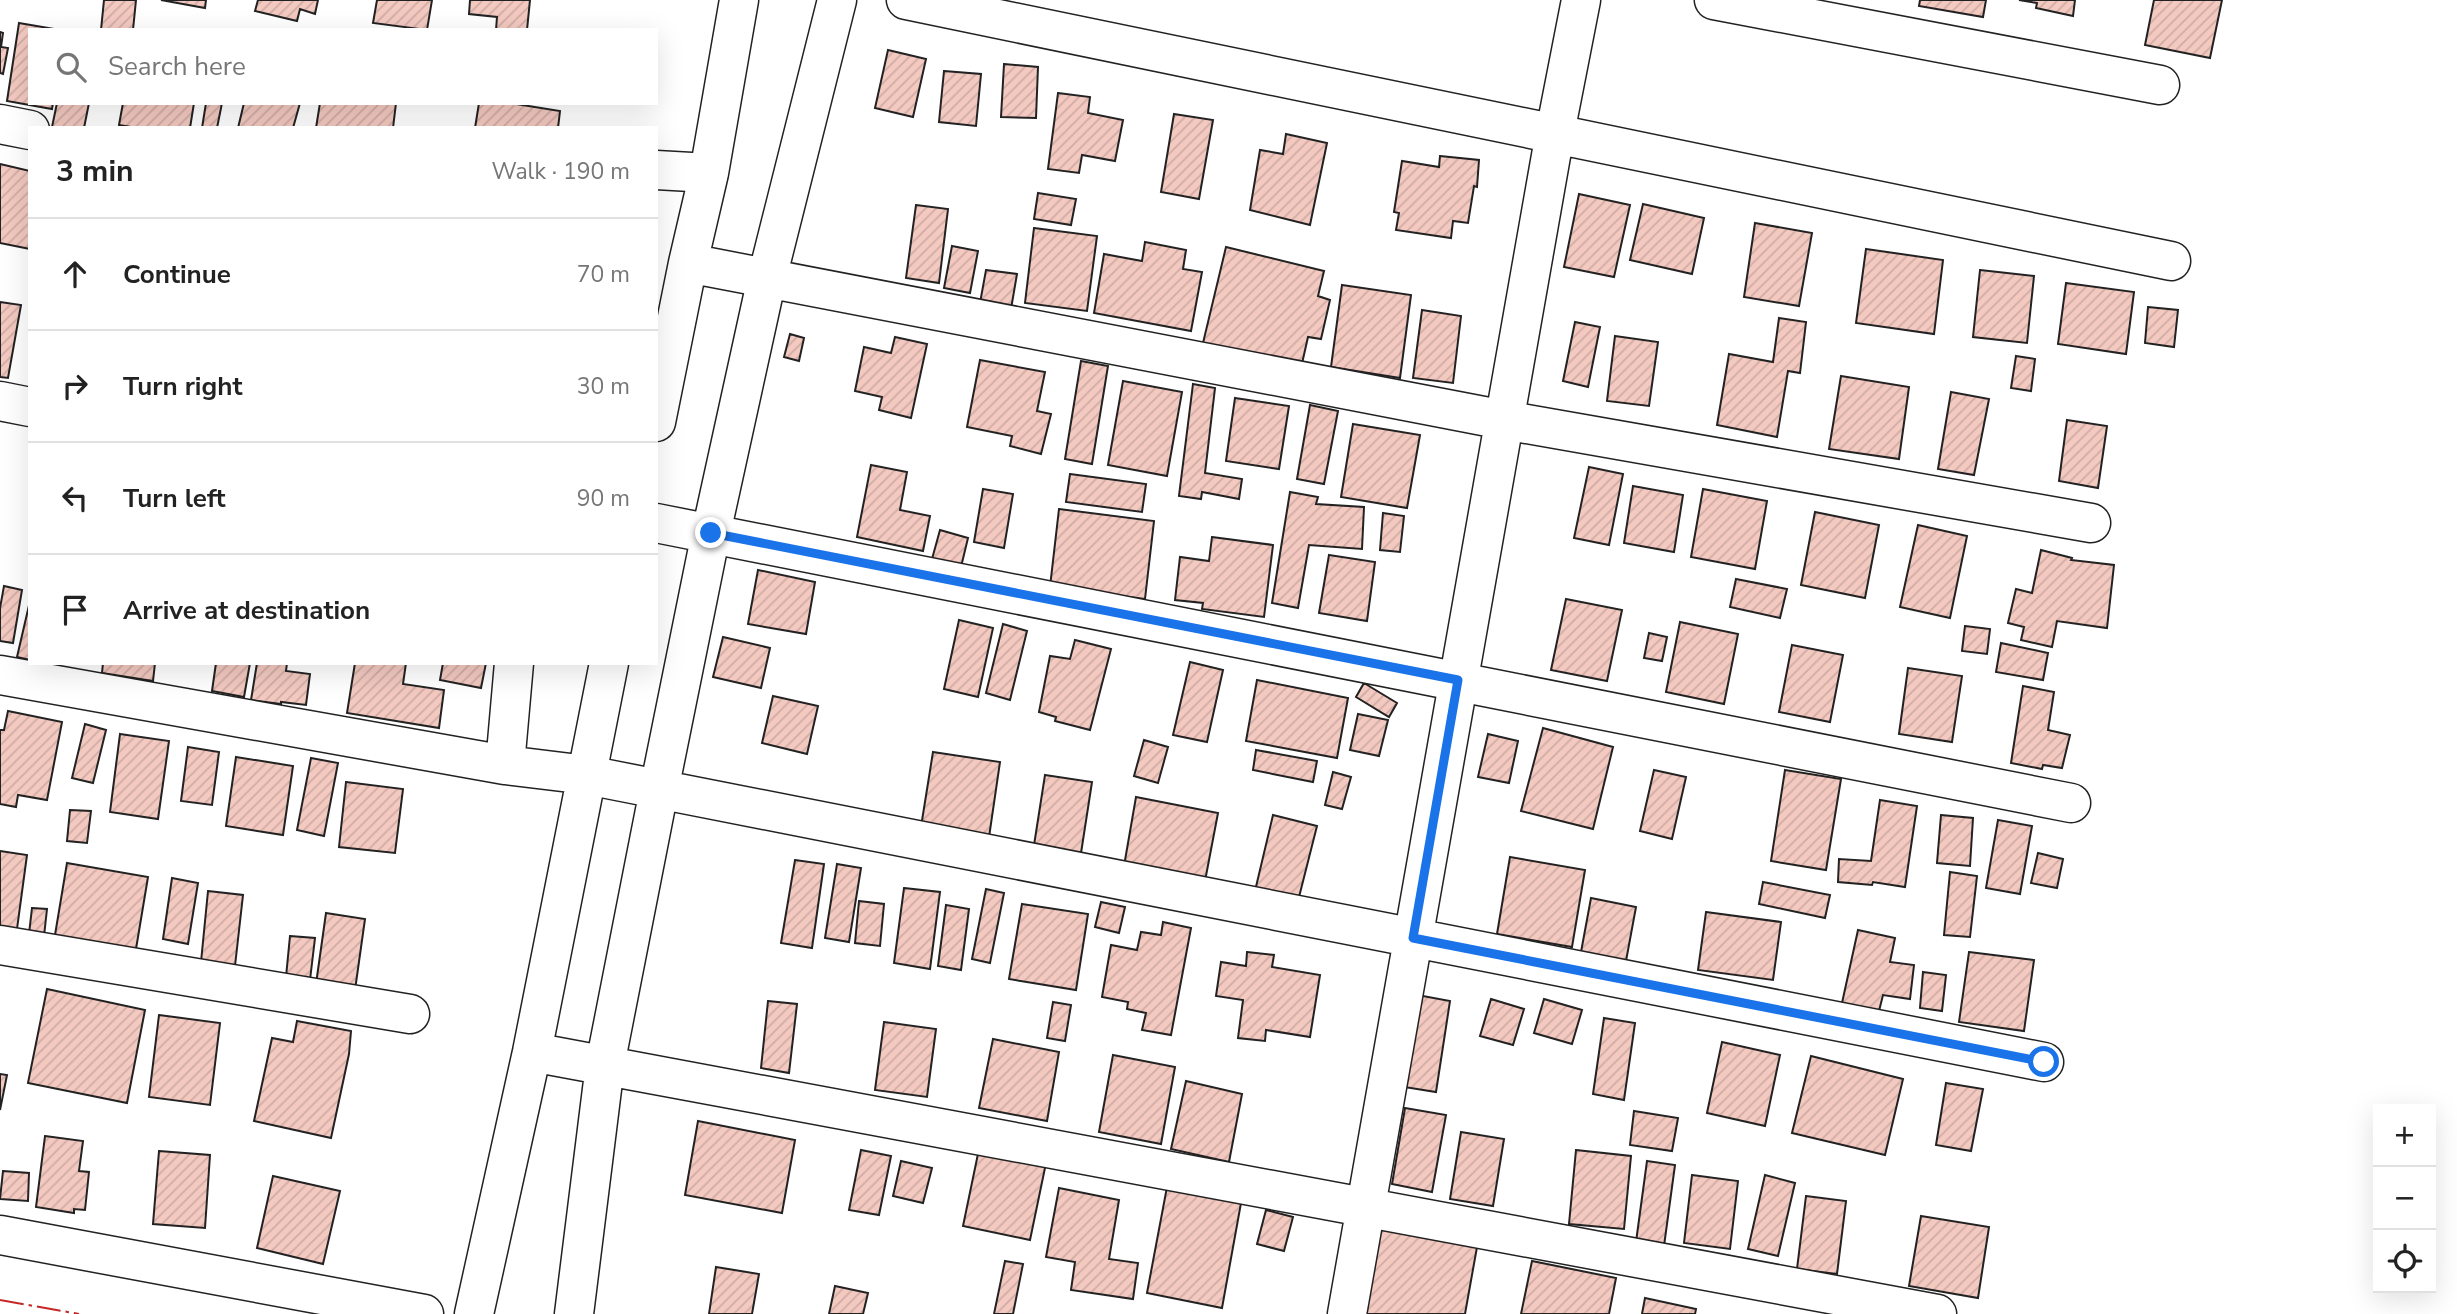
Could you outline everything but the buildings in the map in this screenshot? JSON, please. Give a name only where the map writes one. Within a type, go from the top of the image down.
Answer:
[{"type":"street","points":[[658,412],[709,173],[739,0]]},
{"type":"street","points":[[574,1314],[605,1065],[659,789],[767,278],[837,0]]},
{"type":"street","points":[[906,0],[2171,261]]},
{"type":"street","points":[[1347,1314],[1555,133],[1581,0]]},
{"type":"street","points":[[1714,0],[2160,85]]},
{"type":"street","points":[[0,124],[28,130]]},
{"type":"street","points":[[658,170],[709,173]]},
{"type":"street","points":[[688,263],[1504,420],[2091,523]]},
{"type":"street","points":[[0,401],[28,407]]},
{"type":"street","points":[[658,523],[2071,803]]},
{"type":"street","points":[[505,765],[514,665]]},
{"type":"street","points":[[474,1314],[533,1052],[609,665]]},
{"type":"street","points":[[0,675],[505,765],[587,775],[2044,1062]]},
{"type":"street","points":[[0,945],[410,1014]]},
{"type":"street","points":[[533,1052],[1937,1314]]},
{"type":"street","points":[[0,1235],[424,1314]]},
{"type":"power","points":[[0,1300],[79,1314]]},
{"type":"route","points":[[711,533],[1458,680],[1413,938],[2044,1062]]}]
